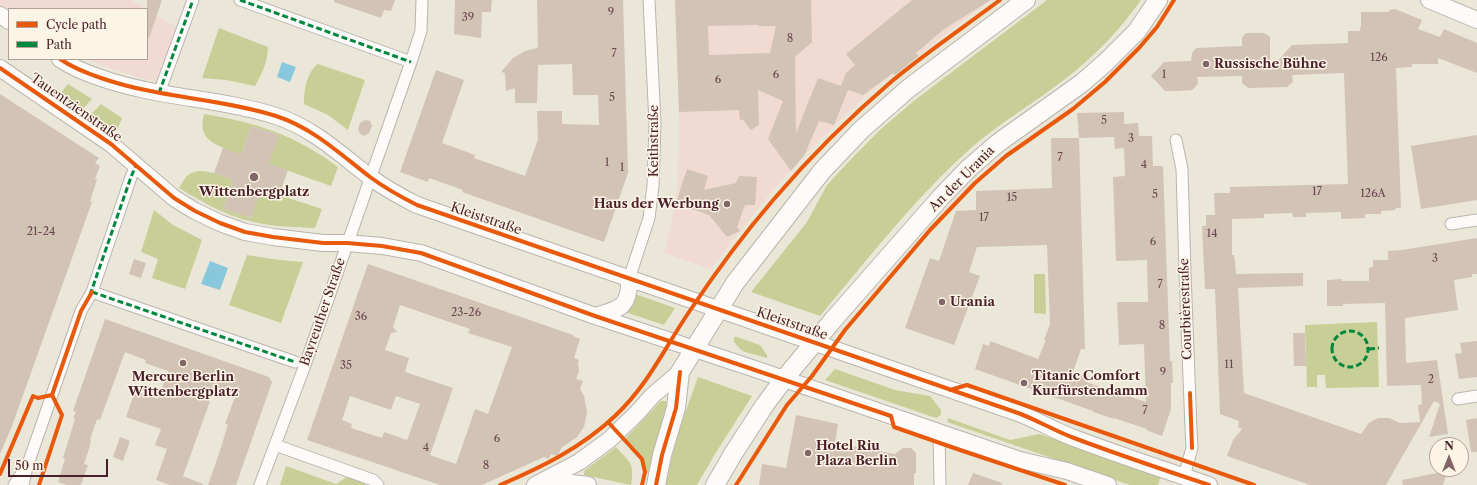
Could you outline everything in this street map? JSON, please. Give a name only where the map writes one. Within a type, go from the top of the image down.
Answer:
[{"type":"main road","points":[[541,482],[579,462],[610,440],[637,414],[652,396],[680,372],[693,348],[735,283],[822,171],[862,130],[909,88],[1026,0]]},
{"type":"main road","name":"An der Urania","points":[[715,485],[737,448],[784,379],[906,236],[969,168],[1020,126],[1082,83],[1106,62],[1137,31],[1158,0]]},
{"type":"main road","points":[[1429,0],[1451,4],[1477,20]]},
{"type":"main road","points":[[62,60],[77,70],[106,80],[159,93],[230,105],[276,116],[312,133],[329,144],[371,177]]},
{"type":"main road","name":"Tauentzienstraße","points":[[0,68],[111,144],[137,166]]},
{"type":"main road","points":[[137,166],[153,182],[174,198],[195,211],[220,223],[246,232],[323,243],[347,243],[388,247],[421,253],[595,316],[693,348],[939,433],[1020,460],[1067,471],[1108,485]]},
{"type":"main road","name":"Kleiststraße","points":[[371,177],[417,205],[1030,417],[1051,429],[1183,481],[1209,485]]},
{"type":"main road","points":[[595,316],[621,306],[629,294],[629,279]]},
{"type":"main road","points":[[656,485],[662,455],[676,408],[680,372]]},
{"type":"main road","points":[[541,482],[588,485]]},
{"type":"street","points":[[159,93],[193,0]]},
{"type":"street","points":[[240,0],[411,62]]},
{"type":"street","name":"Bayreuther Straße","points":[[260,485],[411,62],[421,32],[422,0]]},
{"type":"street","name":"Keithstraße","points":[[629,279],[649,218],[653,186],[655,123],[649,0]]},
{"type":"street","name":"Courbièrestraße","points":[[1176,140],[1182,169],[1192,442],[1183,481]]},
{"type":"street","points":[[23,485],[26,466],[80,311],[92,292],[131,177],[137,166]]},
{"type":"street","points":[[1451,224],[1477,220]]},
{"type":"street","points":[[92,292],[295,362]]},
{"type":"street","points":[[1458,399],[1477,396]]},
{"type":"street","points":[[939,433],[940,485]]},
{"type":"street","points":[[275,445],[373,480],[378,485]]},
{"type":"street","points":[[14,485],[26,466]]},
{"type":"shaded area","points":[[0,0],[131,0],[144,8],[8,8],[8,10],[0,6]]},
{"type":"shaded area","points":[[675,0],[990,0],[869,93],[834,126],[797,163],[770,194],[711,269],[664,253],[671,226],[678,186],[679,112]]},
{"type":"shaded area","points":[[148,11],[177,28],[159,81],[144,79],[112,69],[90,60],[148,60]]},
{"type":"green space","points":[[1047,0],[1141,0],[1112,36],[1078,69],[990,133],[949,168],[892,230],[820,316],[751,292],[807,222],[827,185],[881,129],[915,100]]},
{"type":"green space","points":[[219,28],[268,47],[264,67],[255,86],[226,80],[202,78]]},
{"type":"green space","points":[[318,64],[365,80],[348,130],[328,115],[304,104],[304,94],[308,77]]},
{"type":"green space","points":[[68,84],[92,99],[83,109],[60,94]]},
{"type":"green space","points":[[101,104],[122,118],[117,131],[91,114]]},
{"type":"green space","points":[[204,114],[258,126],[290,138],[306,146],[338,167],[331,186],[269,164],[279,135],[251,126],[241,154],[215,144],[206,137],[203,131],[202,124]]},
{"type":"green space","points":[[203,171],[214,173],[233,180],[223,209],[251,218],[261,189],[322,209],[315,228],[277,226],[244,220],[215,208],[179,188],[188,175],[194,172]]},
{"type":"green space","points":[[154,210],[173,225],[202,240],[185,289],[152,278],[158,259],[141,252]]},
{"type":"green space","points":[[247,255],[303,262],[281,323],[229,305]]},
{"type":"green space","points":[[1034,274],[1045,274],[1046,314],[1034,313]]},
{"type":"green space","points":[[635,294],[675,308],[664,325],[625,312]]},
{"type":"green space","points":[[1377,322],[1379,387],[1326,388],[1325,375],[1317,375],[1317,387],[1307,387],[1305,325]]},
{"type":"green space","points":[[734,337],[760,345],[767,355],[767,358],[745,352],[740,349],[734,342]]},
{"type":"green space","points":[[835,369],[895,390],[930,396],[941,410],[941,415],[936,418],[825,380]]},
{"type":"green space","points":[[698,377],[752,396],[697,485],[665,485],[678,433]]},
{"type":"green space","points":[[661,401],[666,401],[667,405],[648,473],[646,472],[642,459],[625,439]]},
{"type":"green space","points":[[948,418],[1010,440],[1039,434],[1161,475],[1158,485],[1130,485],[947,422]]},
{"type":"green space","points":[[616,447],[628,460],[632,468],[631,485],[584,475],[584,471]]},
{"type":"green space","points":[[286,466],[336,484],[347,477],[362,482],[366,485],[280,485]]},
{"type":"water","points":[[282,62],[296,67],[290,82],[277,77]]},
{"type":"water","points":[[210,261],[228,268],[220,290],[201,284]]},
{"type":"building","points":[[147,0],[162,0],[149,38],[148,8]]},
{"type":"building","points":[[334,0],[395,0],[391,11],[384,10],[381,18],[334,2]]},
{"type":"building","points":[[455,0],[492,0],[491,12],[482,12],[481,38],[454,34]]},
{"type":"building","points":[[537,0],[623,0],[628,173],[604,242],[462,192],[463,190],[429,178],[428,182],[400,172],[436,70],[464,80],[442,143],[475,155],[474,158],[525,176],[538,139],[537,111],[562,111],[562,124],[599,125],[598,95],[573,95],[572,64],[538,65],[537,103],[515,103],[515,88],[506,91],[505,73],[501,72],[513,58],[525,51],[537,48],[538,46]]},
{"type":"building","points":[[675,0],[811,0],[812,42],[795,57],[796,133],[818,78],[841,86],[846,73],[855,65],[846,54],[912,0],[991,0],[944,29],[916,53],[919,56],[895,75],[893,73],[863,95],[848,90],[834,125],[819,121],[804,156],[791,171],[768,139],[783,101],[758,90],[759,125],[751,130],[743,120],[740,120],[739,110],[679,112]],"holes":[[[708,26],[776,26],[770,53],[709,55]]]},
{"type":"building","points":[[1395,9],[1422,20],[1418,29],[1440,37],[1444,29],[1477,43],[1477,73],[1438,58],[1438,64],[1412,64],[1412,67],[1396,68],[1401,208],[1395,208],[1396,210],[1381,211],[1381,214],[1365,214],[1365,218],[1341,219],[1341,212],[1306,213],[1306,217],[1293,217],[1292,213],[1264,214],[1264,218],[1232,219],[1232,255],[1234,255],[1236,274],[1303,273],[1303,286],[1238,288],[1244,393],[1361,434],[1369,423],[1378,418],[1389,418],[1400,423],[1420,422],[1418,405],[1422,404],[1421,385],[1387,386],[1385,303],[1327,306],[1327,280],[1342,279],[1342,281],[1369,281],[1369,268],[1373,267],[1373,260],[1388,260],[1388,251],[1477,238],[1477,274],[1472,274],[1472,277],[1454,280],[1458,310],[1405,318],[1406,363],[1437,360],[1448,434],[1429,437],[1440,404],[1434,401],[1386,485],[1310,485],[1227,456],[1233,440],[1242,429],[1238,427],[1239,421],[1220,414],[1215,289],[1205,289],[1202,226],[1206,226],[1206,215],[1215,215],[1214,193],[1230,193],[1230,187],[1348,184],[1344,73],[1292,75],[1293,82],[1287,87],[1248,88],[1242,83],[1242,76],[1197,77],[1198,84],[1192,90],[1177,91],[1165,91],[1151,76],[1164,62],[1191,61],[1192,53],[1196,48],[1242,46],[1242,37],[1246,33],[1264,33],[1270,37],[1270,69],[1292,45],[1348,43],[1348,31],[1360,31],[1361,12],[1389,12],[1389,10]]},
{"type":"building","points":[[0,94],[99,158],[95,163],[100,166],[95,179],[97,180],[90,201],[92,202],[12,426],[0,454]]},
{"type":"building","points":[[1124,112],[1124,124],[1138,123],[1139,136],[1152,136],[1153,166],[1163,166],[1170,361],[1172,361],[1173,383],[1171,383],[1171,409],[1162,436],[1146,430],[1147,429],[1093,412],[975,369],[983,344],[989,346],[990,341],[1038,359],[1046,340],[1044,340],[1050,324],[1047,245],[977,247],[969,272],[980,276],[954,345],[905,328],[930,258],[939,261],[956,211],[976,210],[976,191],[1052,188],[1051,138],[1079,138],[1077,113]],"holes":[[[1114,137],[1115,149],[1124,148],[1125,176],[1113,177],[1116,261],[1147,260],[1148,302],[1117,302],[1119,345],[1144,344],[1146,402],[1084,381],[1086,377],[1073,372],[1081,349],[1085,349],[1079,138]]]},
{"type":"building","points":[[365,120],[370,121],[372,126],[369,133],[364,136],[360,134],[358,129],[360,123]]},
{"type":"building","points":[[251,126],[279,135],[269,164],[288,170],[279,196],[261,189],[251,218],[223,209],[233,180],[214,173],[223,148],[241,154]]},
{"type":"building","points":[[1477,135],[1477,200],[1421,209],[1411,146]]},
{"type":"building","name":"Haus der Werbung","points":[[687,169],[708,176],[704,190],[736,183],[739,176],[757,177],[755,205],[745,205],[737,227],[740,231],[727,237],[709,215],[676,203]]},
{"type":"building","points":[[134,259],[146,263],[141,278],[129,274]]},
{"type":"building","points":[[368,264],[573,335],[580,339],[574,358],[579,360],[579,371],[576,379],[583,381],[580,389],[584,396],[587,412],[584,427],[577,437],[561,448],[558,456],[551,454],[549,459],[544,457],[482,485],[440,485],[307,440]],"holes":[[[400,305],[470,329],[468,333],[512,347],[488,414],[475,409],[456,464],[430,455],[453,388],[405,372],[409,358],[385,350],[391,333],[397,332],[393,327]],[[350,396],[391,410],[396,396],[420,404],[407,440],[384,432],[382,438],[351,428],[352,424],[342,420]]]},
{"type":"building","points":[[105,319],[269,377],[272,382],[236,485],[208,485],[228,424],[225,424],[235,397],[214,390],[183,476],[203,485],[170,485],[156,480],[167,449],[155,445],[161,429],[126,417],[135,391],[158,399],[168,371],[145,363],[146,360],[125,352],[100,420],[97,419],[90,440],[89,449],[84,464],[88,465],[81,485],[67,485],[58,482],[65,459],[63,458],[75,419],[73,418],[76,412],[73,411]]},
{"type":"building","points":[[1293,333],[1305,333],[1306,366],[1294,366]]},
{"type":"building","points":[[1477,341],[1477,377],[1459,379],[1455,354],[1462,353],[1460,343]]},
{"type":"building","points":[[796,415],[838,424],[835,443],[895,454],[903,448],[911,448],[916,453],[916,473],[914,473],[914,485],[759,485],[762,464],[786,468]]},
{"type":"building","points":[[1477,418],[1477,452],[1471,452],[1466,420]]},
{"type":"building","points":[[120,437],[130,441],[123,461],[113,457]]},
{"type":"building","points":[[973,473],[1002,483],[1002,485],[968,485]]},
{"type":"building","points":[[1429,475],[1429,477],[1446,477],[1443,485],[1403,485],[1402,480]]},
{"type":"marked path","points":[[159,93],[193,0]]},
{"type":"marked path","points":[[240,0],[411,62]]},
{"type":"marked path","points":[[90,295],[136,165]]},
{"type":"marked path","points":[[92,292],[295,362]]},
{"type":"marked path","points":[[1353,331],[1363,336],[1367,342],[1368,349],[1367,356],[1363,362],[1357,366],[1347,367],[1337,362],[1333,356],[1332,346],[1337,336],[1343,332],[1353,331]]},
{"type":"marked path","points":[[1369,349],[1379,348]]},
{"type":"cycle path","points":[[500,485],[560,456],[589,438],[615,416],[637,392],[689,312],[730,254],[788,183],[846,123],[892,81],[1000,0]]},
{"type":"cycle path","points":[[736,485],[787,405],[812,376],[845,330],[930,230],[975,183],[1006,156],[1073,109],[1105,82],[1139,48],[1157,27],[1174,0]]},
{"type":"cycle path","points":[[62,60],[85,72],[123,85],[233,105],[276,116],[302,127],[326,142],[370,177],[417,205],[1018,413],[1074,438],[1209,485]]},
{"type":"cycle path","points":[[0,68],[111,144],[174,198],[195,211],[220,223],[245,232],[273,237],[323,243],[347,243],[382,246],[421,253],[595,316],[891,416],[894,427],[1065,485]]},
{"type":"cycle path","points":[[52,395],[81,311],[92,292]]},
{"type":"cycle path","points":[[656,485],[662,455],[676,408],[680,372]]},
{"type":"cycle path","points":[[950,390],[967,385],[1254,485]]},
{"type":"cycle path","points":[[1190,393],[1192,448]]},
{"type":"cycle path","points":[[0,474],[33,396],[38,398],[52,395]]},
{"type":"cycle path","points":[[39,485],[62,415],[52,395]]},
{"type":"cycle path","points":[[608,422],[642,459],[645,472],[642,485]]},
{"type":"place","name":"Russische Bühne","points":[[1206,64]]},
{"type":"place","name":"Wittenbergplatz","points":[[254,177]]},
{"type":"place","name":"Haus der Werbung","points":[[727,204]]},
{"type":"place","name":"Urania","points":[[942,302]]},
{"type":"place","name":"Mercure Berlin Wittenbergplatz","points":[[183,363]]},
{"type":"place","name":"Titanic Comfort Kurfürstendamm","points":[[1024,383]]},
{"type":"place","name":"Hotel Riu Plaza Berlin","points":[[808,453]]}]
